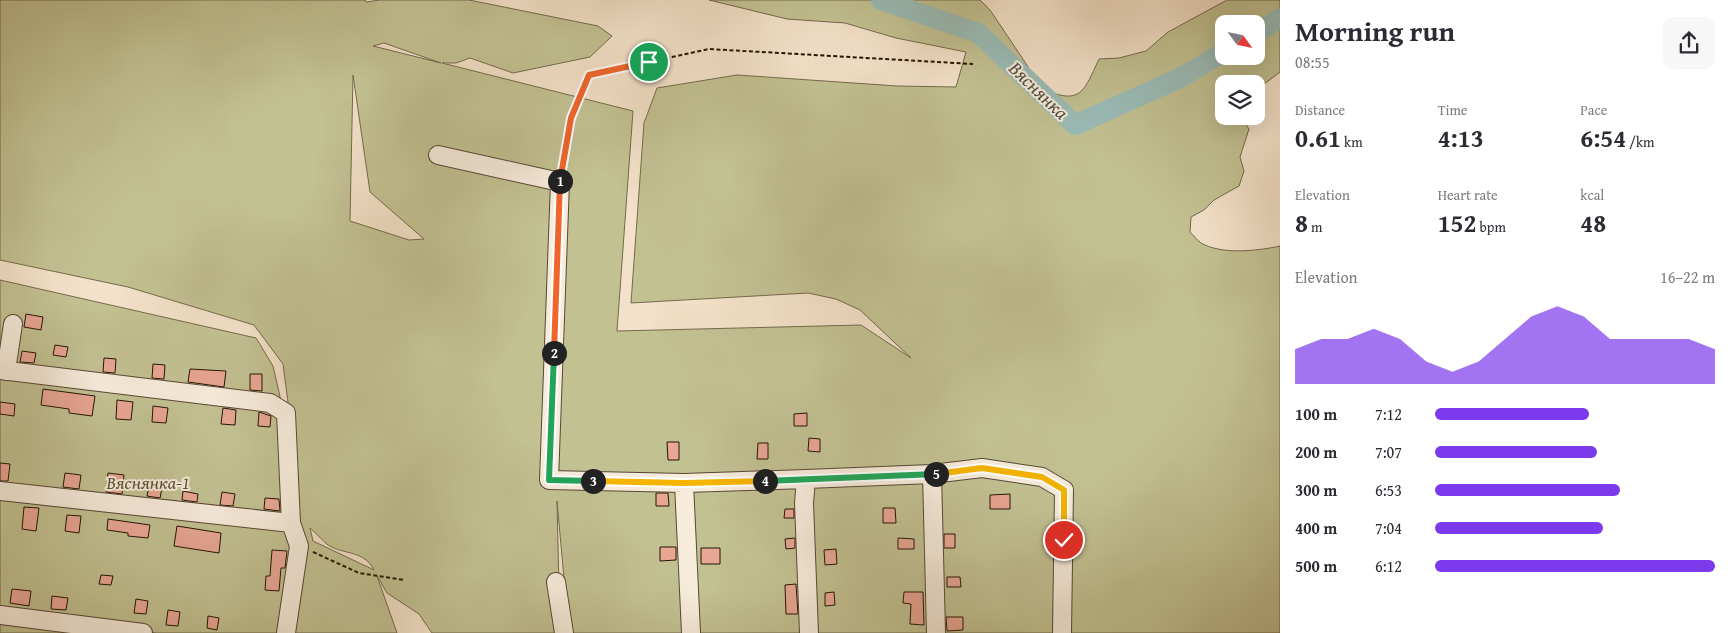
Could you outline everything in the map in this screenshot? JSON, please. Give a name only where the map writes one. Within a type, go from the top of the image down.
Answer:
[{"type":"lane","points":[[438,155],[560,182],[549,480],[684,483],[932,474],[982,468],[1042,477],[1064,490],[1062,633]]},
{"type":"lane","points":[[13,324],[3,370],[270,403],[286,413],[290,524],[300,546],[286,633]]},
{"type":"lane","points":[[932,474],[936,633]]},
{"type":"lane","points":[[806,479],[804,503],[809,633]]},
{"type":"lane","points":[[684,483],[691,633]]},
{"type":"lane","points":[[0,491],[290,524]]},
{"type":"lane","points":[[556,582],[564,633]]},
{"type":"lane","points":[[0,615],[143,633]]},
{"type":"path","points":[[560,182],[571,118],[589,75],[709,50],[973,64]]},
{"type":"path","points":[[300,546],[360,572],[404,580]]},
{"type":"green space","name":"Вяснянка-1","points":[[0,0],[365,0],[366,2],[380,0],[469,0],[598,26],[612,36],[590,57],[513,73],[470,58],[456,63],[442,63],[633,111],[617,331],[861,325],[911,358],[860,310],[836,299],[808,293],[631,303],[644,123],[657,88],[737,75],[897,86],[956,87],[966,52],[896,38],[845,23],[787,19],[709,0],[980,0],[990,10],[1043,89],[1066,96],[1080,92],[1085,87],[1099,59],[1119,58],[1146,51],[1168,32],[1227,0],[1280,0],[1280,72],[1265,83],[1265,75],[1215,75],[1215,125],[1246,125],[1249,129],[1240,157],[1244,171],[1239,186],[1214,200],[1204,210],[1191,217],[1190,232],[1201,243],[1209,247],[1229,251],[1280,246],[1280,633],[569,633],[557,501],[560,633],[432,633],[419,614],[387,593],[377,576],[397,633],[157,633],[0,615],[0,280],[256,338],[273,366],[297,471],[283,364],[254,325],[128,287],[0,260]],"holes":[[[384,43],[441,63],[373,46]],[[353,75],[370,192],[424,239],[409,240],[350,221]],[[310,528],[328,545],[365,559],[374,570],[313,541]]]},
{"type":"green space","points":[[0,621],[100,633],[0,633]]},
{"type":"building","points":[[26,314],[43,317],[41,330],[24,327]]},
{"type":"building","points":[[55,345],[68,347],[66,357],[53,355]]},
{"type":"building","points":[[22,351],[36,353],[34,363],[20,362]]},
{"type":"building","points":[[104,358],[116,359],[115,373],[103,372]]},
{"type":"building","points":[[153,364],[165,365],[164,379],[152,378]]},
{"type":"building","points":[[190,369],[226,371],[224,387],[188,382]]},
{"type":"building","points":[[250,374],[262,374],[262,391],[250,390]]},
{"type":"building","points":[[43,389],[95,396],[92,416],[69,413],[69,409],[41,405]]},
{"type":"building","points":[[117,400],[133,402],[131,420],[116,419]]},
{"type":"building","points":[[0,402],[15,404],[14,416],[0,414]]},
{"type":"building","points":[[153,406],[168,408],[166,423],[152,422]]},
{"type":"building","points":[[223,408],[236,410],[235,425],[221,424]]},
{"type":"building","points":[[259,412],[271,416],[270,427],[258,426]]},
{"type":"building","points":[[807,413],[807,426],[794,426],[794,414]]},
{"type":"building","points":[[809,438],[820,439],[820,452],[808,451]]},
{"type":"building","points":[[667,442],[679,442],[679,460],[668,460]]},
{"type":"building","points":[[758,443],[768,443],[768,459],[757,459]]},
{"type":"building","points":[[0,463],[10,464],[8,481],[0,481]]},
{"type":"building","points":[[65,473],[81,475],[79,489],[63,487]]},
{"type":"building","points":[[108,473],[124,475],[122,494],[106,492]]},
{"type":"building","points":[[149,486],[162,488],[160,498],[147,496]]},
{"type":"building","points":[[183,491],[198,494],[197,502],[182,500]]},
{"type":"building","points":[[222,492],[235,494],[233,506],[220,505]]},
{"type":"building","points":[[656,493],[668,493],[669,506],[656,506]]},
{"type":"building","points":[[1010,494],[1010,509],[990,509],[990,495]]},
{"type":"building","points":[[265,498],[279,499],[280,511],[264,509]]},
{"type":"building","points":[[24,507],[39,508],[36,531],[22,529]]},
{"type":"building","points":[[883,508],[895,508],[896,523],[883,523]]},
{"type":"building","points":[[785,509],[794,509],[794,518],[784,518]]},
{"type":"building","points":[[67,515],[81,516],[79,533],[65,531]]},
{"type":"building","points":[[108,519],[150,525],[148,538],[128,536],[128,533],[107,530]]},
{"type":"building","points":[[177,526],[221,533],[219,553],[174,546]]},
{"type":"building","points":[[944,534],[955,534],[955,548],[944,548]]},
{"type":"building","points":[[795,538],[795,548],[786,549],[785,539]]},
{"type":"building","points":[[898,538],[914,539],[914,549],[898,549]]},
{"type":"building","points":[[660,547],[676,547],[676,560],[660,561]]},
{"type":"building","points":[[701,548],[720,548],[720,564],[701,564]]},
{"type":"building","points":[[836,549],[837,564],[825,565],[824,550]]},
{"type":"building","points":[[272,550],[287,551],[285,568],[281,568],[279,591],[265,590],[266,576],[270,576]]},
{"type":"building","points":[[101,575],[113,576],[111,585],[99,584]]},
{"type":"building","points":[[947,577],[960,577],[961,587],[947,587]]},
{"type":"building","points":[[796,584],[798,614],[786,614],[785,585]]},
{"type":"building","points":[[12,589],[31,591],[29,606],[10,603]]},
{"type":"building","points":[[834,592],[835,605],[825,606],[825,593]]},
{"type":"building","points":[[904,592],[923,592],[924,625],[910,624],[911,604],[903,603]]},
{"type":"building","points":[[52,596],[68,598],[66,610],[51,609]]},
{"type":"building","points":[[136,599],[148,601],[146,614],[134,613]]},
{"type":"building","points":[[168,610],[180,612],[178,626],[166,625]]},
{"type":"building","points":[[208,616],[219,618],[217,630],[207,628]]},
{"type":"building","points":[[946,617],[963,617],[963,630],[947,631]]},
{"type":"waterway","name":"Вяснянка","points":[[881,0],[978,33],[1075,125],[1180,78],[1215,57]]},
{"type":"waterway","name":"Вяснянка","points":[[1265,27],[1280,18]]},
{"type":"route","points":[[649,62],[589,75],[571,118],[560,182],[549,480],[684,483],[932,474],[982,468],[1042,477],[1064,490],[1064,540]]}]
